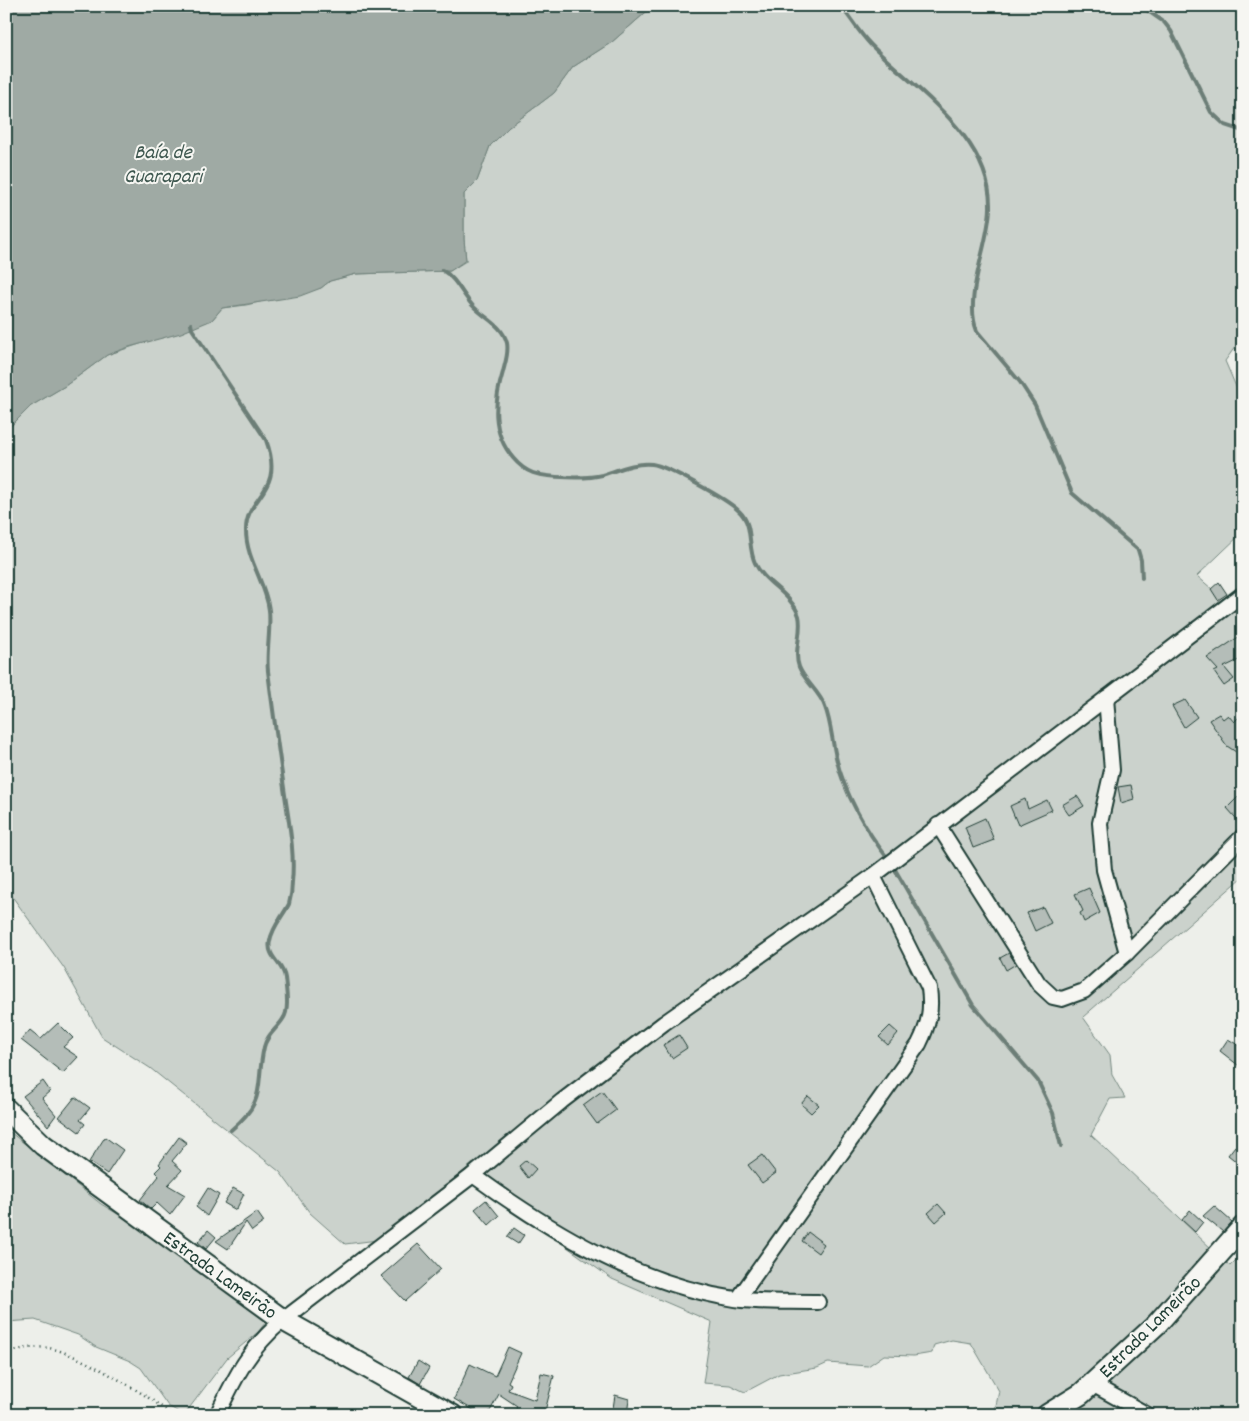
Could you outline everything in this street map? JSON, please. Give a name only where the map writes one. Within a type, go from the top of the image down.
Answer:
[{"type":"street","points":[[217,1415],[239,1369],[264,1336],[283,1320],[473,1175],[562,1101],[664,1023],[873,876],[1243,594]]},
{"type":"street","points":[[1106,698],[1112,770],[1100,823],[1104,870],[1127,953]]},
{"type":"street","points":[[938,825],[1039,984],[1053,997],[1062,1000],[1084,991],[1127,953],[1243,836]]},
{"type":"street","points":[[738,1299],[920,1044],[929,1025],[931,1007],[929,988],[873,876]]},
{"type":"street","name":"Estrada Lameirão","points":[[6,1109],[43,1145],[283,1320],[452,1415]]},
{"type":"street","points":[[473,1175],[529,1216],[604,1256],[656,1280],[738,1299],[818,1302]]},
{"type":"street","name":"Estrada Lameirão","points":[[1047,1415],[1081,1394],[1156,1325],[1243,1227]]},
{"type":"street","points":[[1092,1384],[1148,1415]]},
{"type":"path","points":[[6,1353],[49,1348],[95,1366],[172,1415]]},
{"type":"shaded area","points":[[653,6],[1243,6],[1243,336],[1225,361],[1243,403],[1243,532],[1197,576],[1243,616],[1243,877],[1083,1017],[1110,1055],[1112,1075],[1125,1098],[1110,1099],[1091,1135],[1230,1266],[1243,1253],[1243,1415],[994,1415],[999,1391],[971,1343],[952,1340],[934,1345],[932,1353],[914,1356],[884,1355],[868,1366],[828,1363],[817,1368],[779,1374],[745,1392],[730,1385],[703,1383],[712,1322],[612,1279],[529,1220],[489,1186],[473,1163],[386,1239],[345,1244],[310,1213],[280,1172],[150,1068],[102,1037],[64,968],[6,888],[8,428],[31,406],[65,386],[107,355],[212,320],[222,308],[246,305],[321,288],[330,281],[356,274],[450,271],[466,261],[464,194],[477,181],[490,146],[509,127],[554,93],[573,67],[612,42]]},
{"type":"shaded area","points":[[6,1129],[101,1204],[213,1271],[274,1312],[258,1332],[227,1358],[184,1415],[168,1406],[141,1368],[130,1361],[96,1347],[78,1335],[35,1320],[6,1322]]},
{"type":"water","name":"Baía de Guarapari","points":[[6,6],[653,6],[612,42],[573,67],[554,93],[509,127],[490,146],[477,181],[464,194],[466,260],[450,271],[356,274],[330,281],[321,288],[300,296],[222,308],[212,320],[181,333],[107,355],[65,386],[31,406],[6,431]]},
{"type":"building","points":[[1219,582],[1227,594],[1218,600],[1211,589]]},
{"type":"building","points":[[1243,634],[1243,658],[1224,667],[1234,679],[1224,686],[1214,672],[1218,670],[1207,658]]},
{"type":"building","points":[[1185,700],[1197,717],[1184,727],[1172,706]]},
{"type":"building","points":[[1243,713],[1243,748],[1239,754],[1227,746],[1209,720],[1219,714],[1223,719],[1228,715],[1234,722]]},
{"type":"building","points":[[1131,785],[1134,799],[1121,803],[1118,787]]},
{"type":"building","points":[[1077,796],[1084,806],[1069,815],[1062,805]]},
{"type":"building","points":[[1238,797],[1243,804],[1243,826],[1227,808]]},
{"type":"building","points":[[1025,799],[1028,809],[1047,800],[1052,810],[1018,825],[1010,806]]},
{"type":"building","points":[[985,818],[994,840],[973,848],[965,827]]},
{"type":"building","points":[[1089,888],[1100,913],[1084,922],[1080,913],[1083,911],[1075,894]]},
{"type":"building","points":[[1043,907],[1051,923],[1035,931],[1027,913]]},
{"type":"building","points":[[1009,953],[1016,964],[1006,970],[1000,958]]},
{"type":"building","points":[[58,1023],[73,1038],[63,1047],[78,1057],[63,1073],[21,1040],[30,1030],[41,1039]]},
{"type":"building","points":[[890,1026],[898,1033],[888,1045],[879,1037]]},
{"type":"building","points":[[679,1035],[687,1048],[672,1058],[663,1045]]},
{"type":"building","points":[[1228,1039],[1243,1048],[1243,1069],[1220,1051]]},
{"type":"building","points":[[43,1081],[50,1091],[42,1098],[56,1115],[48,1126],[23,1096]]},
{"type":"building","points":[[602,1091],[616,1110],[597,1124],[583,1105]]},
{"type":"building","points":[[808,1096],[819,1105],[811,1113],[801,1104]]},
{"type":"building","points":[[75,1097],[90,1108],[80,1120],[85,1124],[79,1132],[59,1117]]},
{"type":"building","points":[[105,1137],[123,1150],[107,1174],[89,1162]]},
{"type":"building","points":[[179,1137],[187,1143],[172,1161],[182,1170],[168,1185],[185,1195],[170,1215],[157,1203],[151,1209],[140,1200],[159,1176],[155,1172],[161,1166],[159,1164]]},
{"type":"building","points":[[1235,1146],[1243,1152],[1243,1167],[1228,1155]]},
{"type":"building","points":[[762,1155],[776,1173],[762,1183],[748,1165]]},
{"type":"building","points":[[526,1160],[536,1169],[528,1178],[519,1166]]},
{"type":"building","points":[[208,1188],[219,1195],[207,1216],[196,1207]]},
{"type":"building","points":[[233,1188],[244,1194],[236,1210],[224,1203]]},
{"type":"building","points":[[486,1200],[499,1216],[489,1225],[475,1209]]},
{"type":"building","points":[[938,1204],[946,1213],[936,1222],[928,1213]]},
{"type":"building","points":[[1214,1206],[1232,1222],[1223,1232],[1203,1216]]},
{"type":"building","points":[[1190,1210],[1203,1222],[1195,1232],[1182,1220]]},
{"type":"building","points":[[257,1212],[264,1222],[252,1231],[246,1222],[228,1249],[216,1241]]},
{"type":"building","points":[[514,1228],[524,1235],[518,1244],[507,1237]]},
{"type":"building","points":[[208,1230],[216,1237],[206,1249],[198,1242]]},
{"type":"building","points":[[808,1232],[824,1244],[818,1253],[802,1241]]},
{"type":"building","points":[[418,1244],[441,1269],[405,1301],[381,1276]]},
{"type":"building","points":[[508,1347],[521,1353],[508,1382],[511,1384],[508,1390],[535,1400],[541,1373],[554,1376],[544,1415],[530,1411],[528,1415],[514,1415],[517,1406],[499,1394],[488,1415],[482,1415],[454,1399],[470,1364],[495,1376]]},
{"type":"building","points":[[418,1361],[429,1368],[420,1384],[409,1377]]},
{"type":"building","points":[[615,1395],[629,1399],[627,1415],[612,1415]]},
{"type":"waterway","points":[[841,6],[871,45],[948,117],[965,137],[978,159],[987,182],[990,208],[989,223],[973,303],[973,318],[977,331],[1020,382],[1035,405],[1072,493],[1138,550],[1141,560],[1142,578]]},
{"type":"waterway","points":[[1141,6],[1164,22],[1171,31],[1211,112],[1225,125],[1243,131]]},
{"type":"waterway","points":[[442,270],[455,282],[473,306],[502,331],[505,337],[507,354],[498,394],[496,417],[501,438],[506,448],[522,467],[539,475],[578,477],[602,475],[633,465],[652,464],[670,470],[710,491],[739,511],[744,517],[749,529],[751,550],[755,563],[765,577],[790,601],[799,616],[800,628],[797,655],[799,667],[825,707],[840,771],[850,798],[872,837],[889,860]]},
{"type":"waterway","points":[[191,324],[192,329],[266,440],[271,458],[271,472],[268,483],[247,519],[246,531],[249,551],[264,590],[269,610],[268,671],[293,860],[292,890],[289,904],[273,931],[269,947],[284,973],[287,993],[285,1015],[281,1023],[265,1042],[255,1101],[243,1119],[231,1130]]},
{"type":"waterway","points":[[893,866],[973,1005],[1038,1081],[1053,1113],[1061,1146]]}]
